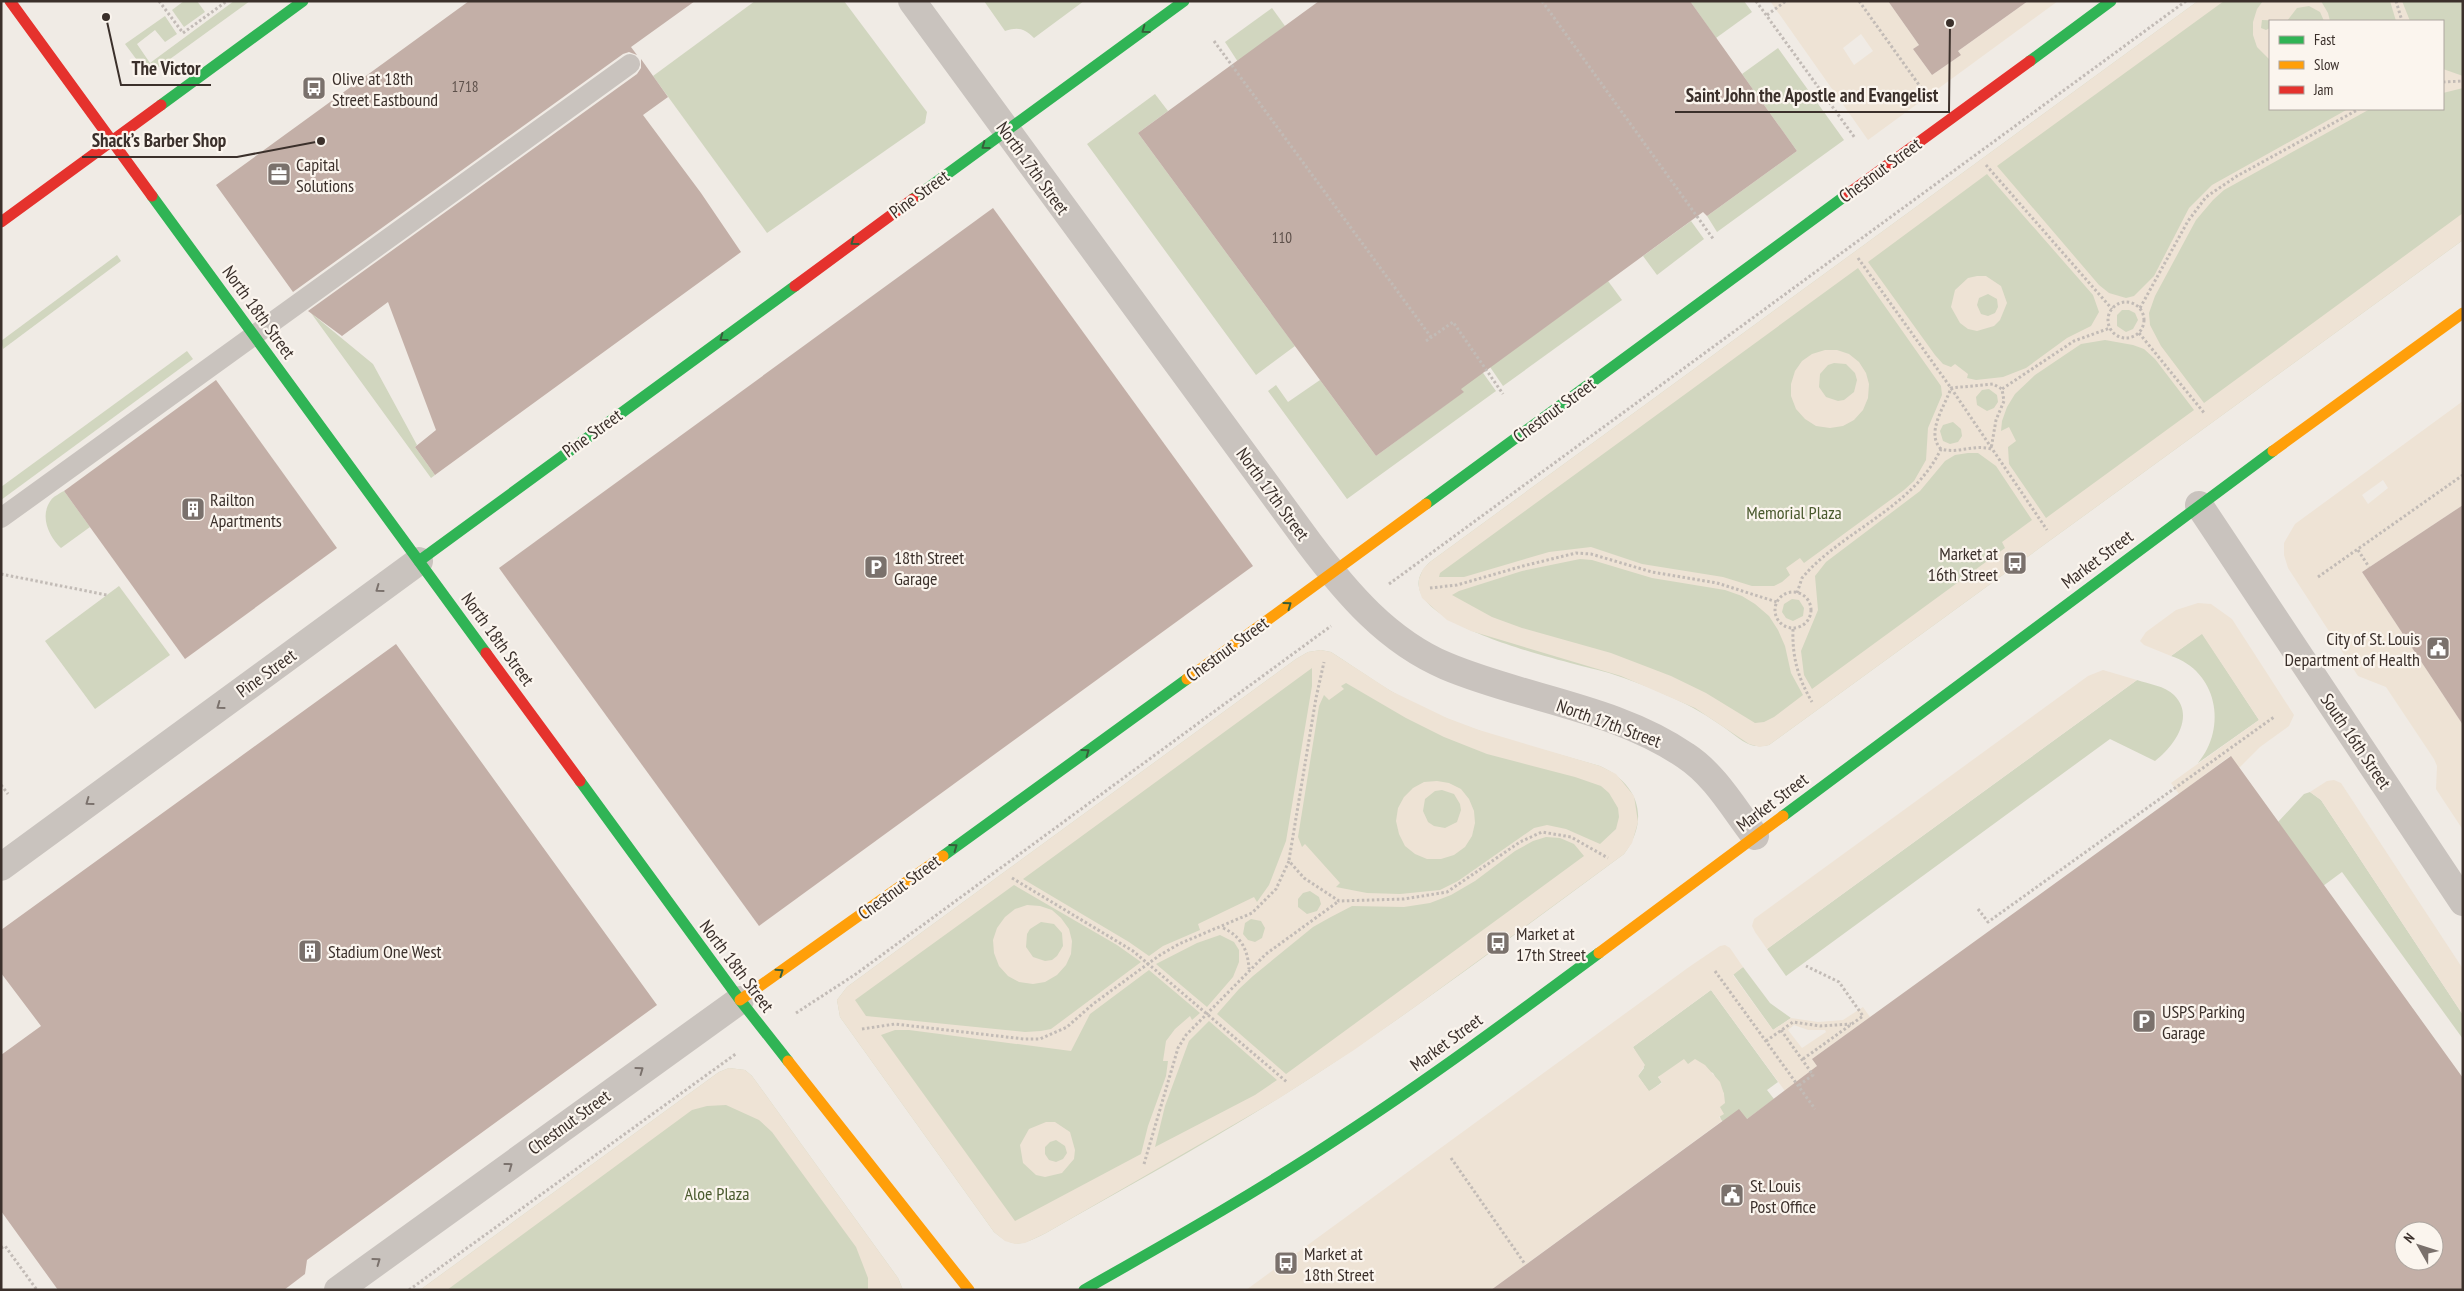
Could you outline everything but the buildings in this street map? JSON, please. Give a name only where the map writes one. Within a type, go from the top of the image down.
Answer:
[{"type":"street","name":"North 18th Street","points":[[10,1],[740,1000],[969,1290]]},
{"type":"street","points":[[1,222],[303,1]]},
{"type":"street","name":"North 17th Street","points":[[912,1],[1332,573],[1360,605],[1383,626],[1412,647],[1444,665],[1636,729],[1680,752],[1710,778],[1755,836]]},
{"type":"street","name":"Pine Street","points":[[1,867],[1184,1]]},
{"type":"street","name":"Chestnut Street","points":[[338,1290],[740,1000],[839,931],[1332,573],[2111,1]]},
{"type":"street","name":"Market Street","points":[[1084,1290],[1275,1179],[1372,1116],[1664,905],[2199,506],[2463,313]]},
{"type":"street","name":"South 16th Street","points":[[2199,506],[2463,902]]},
{"type":"lane","points":[[1,518],[630,64]]},
{"type":"path","points":[[159,1],[183,33],[227,1]]},
{"type":"path","points":[[1542,1],[1714,240]]},
{"type":"path","points":[[1756,1],[1856,138]]},
{"type":"path","points":[[1766,15],[1786,1]]},
{"type":"path","points":[[1859,1],[1922,89]]},
{"type":"path","points":[[1429,555],[2186,1]]},
{"type":"path","points":[[2396,1],[2402,20]]},
{"type":"path","points":[[1214,41],[1431,337]]},
{"type":"path","points":[[2444,82],[2463,82]]},
{"type":"path","points":[[2140,308],[2188,221],[2206,197],[2237,176],[2357,110]]},
{"type":"path","points":[[1986,164],[2112,309]]},
{"type":"path","points":[[1858,258],[1951,388],[2047,530]]},
{"type":"path","points":[[2120,303],[2131,303],[2140,308],[2144,319],[2139,333],[2132,337],[2121,338],[2110,328],[2108,320],[2112,309],[2120,303]]},
{"type":"path","points":[[1426,341],[1453,322],[1503,394]]},
{"type":"path","points":[[2002,390],[2074,341],[2110,328]]},
{"type":"path","points":[[2139,333],[2204,414]]},
{"type":"path","points":[[1951,388],[1992,384],[2002,390],[2004,401],[1996,420],[1991,449]]},
{"type":"path","points":[[1951,388],[1934,430],[1934,438],[1942,449],[1948,451],[1978,447],[1991,449]]},
{"type":"path","points":[[1797,593],[1802,578],[1810,569],[1899,500],[1925,476],[1942,449]]},
{"type":"path","points":[[2318,577],[2463,476]]},
{"type":"path","points":[[2358,550],[2369,567]]},
{"type":"path","points":[[1430,588],[1457,585],[1561,556],[1584,554],[1652,572],[1730,586],[1777,602]]},
{"type":"path","points":[[1,574],[107,595]]},
{"type":"path","points":[[1797,593],[1802,594],[1810,604],[1811,615],[1804,625],[1793,629],[1782,625],[1778,620],[1775,608],[1777,602],[1785,594],[1797,593]]},
{"type":"path","points":[[1793,629],[1793,644],[1798,674],[1812,702]]},
{"type":"path","points":[[856,974],[1297,650]]},
{"type":"path","points":[[862,1029],[895,1024],[1024,1039],[1040,1039],[1067,1027],[1081,1013],[1178,944],[1223,927],[1252,913],[1276,889],[1289,860],[1314,708],[1324,662]]},
{"type":"path","points":[[1978,909],[1988,922],[2274,717]]},
{"type":"path","points":[[1,785],[8,794]]},
{"type":"path","points":[[1144,1164],[1178,1048],[1186,1035],[1249,969],[1287,937],[1339,901],[1404,899],[1447,892],[1520,842],[1542,832],[1571,837],[1608,858]]},
{"type":"path","points":[[1289,860],[1304,878],[1339,901]]},
{"type":"path","points":[[1012,878],[1116,939],[1149,963],[1288,1083]]},
{"type":"path","points":[[1223,927],[1240,940],[1249,959],[1249,969]]},
{"type":"path","points":[[1803,1060],[1863,1016],[1839,982],[1806,966]]},
{"type":"path","points":[[1714,971],[1815,1109]]},
{"type":"path","points":[[1766,1041],[1793,1022],[1820,1026],[1852,1024]]},
{"type":"path","points":[[1781,1030],[1814,1074],[1798,1086]]},
{"type":"path","points":[[409,1290],[708,1072]]},
{"type":"path","points":[[1451,1158],[1526,1264]]},
{"type":"path","points":[[1,1248],[5,1246],[37,1290]]},
{"type":"green space","points":[[184,1],[197,1],[205,12],[184,27],[172,10]]},
{"type":"green space","points":[[234,1],[250,1],[148,75],[125,44],[165,16],[177,34],[165,42],[155,30],[137,44],[150,63]]},
{"type":"green space","points":[[755,1],[844,1],[927,112],[925,123],[767,233],[653,76]]},
{"type":"green space","points":[[984,1],[1084,1],[1034,38],[1021,29],[1005,31]]},
{"type":"green space","points":[[1690,1],[1744,1],[1752,12],[1716,38]]},
{"type":"green space","name":"Memorial Plaza","points":[[2198,1],[2463,1],[2463,240],[1769,745],[1751,745],[1700,712],[1645,686],[1609,673],[1559,660],[1484,636],[1451,620],[1427,603],[1419,583],[1430,562]]},
{"type":"green space","points":[[1272,8],[1285,26],[1238,62],[1225,42]]},
{"type":"green space","points":[[1778,48],[1844,140],[1717,232],[1707,216],[1797,151],[1742,74]]},
{"type":"green space","points":[[1155,94],[1168,111],[1138,133],[1295,346],[1256,375],[1087,144]]},
{"type":"green space","points":[[1691,221],[1704,239],[1657,275],[1643,256]]},
{"type":"green space","points":[[117,255],[121,261],[3,349],[1,341]]},
{"type":"green space","points":[[1608,281],[1622,300],[1503,386],[1490,367]]},
{"type":"green space","points":[[311,313],[373,364],[417,445],[415,447],[435,475],[431,478]]},
{"type":"green space","points":[[1451,328],[1496,391],[1347,499],[1268,391],[1276,385],[1288,402],[1320,380],[1376,456],[1463,392],[1429,345]]},
{"type":"green space","points":[[187,351],[193,359],[1,500],[1,487]]},
{"type":"green space","points":[[64,491],[90,527],[61,548],[49,532],[46,513],[47,506],[52,499]]},
{"type":"green space","points":[[119,586],[170,655],[95,709],[45,641]]},
{"type":"green space","points":[[2202,633],[2259,720],[2198,763],[2207,749],[2213,733],[2215,717],[2213,702],[2208,687],[2199,674],[2187,663],[2171,656]]},
{"type":"green space","points":[[1321,650],[1331,652],[1398,696],[1465,726],[1600,766],[1624,782],[1632,793],[1638,816],[1637,828],[1632,841],[1624,854],[1490,953],[1388,1026],[1279,1098],[1046,1233],[1019,1243],[1001,1238],[994,1232],[840,1017],[837,1000],[847,987],[1296,659],[1308,652]]},
{"type":"green space","points":[[2137,680],[2162,687],[2170,692],[2180,704],[2183,713],[2180,731],[2175,740],[2155,761],[2110,739],[1786,976],[1767,949]]},
{"type":"green space","points":[[2310,792],[2321,800],[2463,1015],[2463,1039],[2342,872],[2323,886],[2278,822],[2304,794]]},
{"type":"green space","points":[[1743,967],[1770,1003],[1791,1018],[1773,1030],[1733,974]]},
{"type":"green space","points":[[1711,990],[1778,1082],[1767,1090],[1774,1099],[1747,1119],[1722,1121],[1719,1111],[1724,1094],[1713,1073],[1688,1064],[1658,1077],[1662,1082],[1649,1092],[1638,1076],[1644,1068],[1633,1047]]},
{"type":"green space","name":"Aloe Plaza","points":[[729,1068],[745,1070],[752,1076],[898,1278],[903,1290],[420,1290],[719,1072]]},
{"type":"shaded area","points":[[1770,1],[1888,1],[1919,45],[1913,49],[1932,75],[1961,55],[1958,51],[2028,1],[2058,1],[1868,140]],"holes":[[[1861,34],[1873,51],[1854,65],[1843,48]]]},
{"type":"shaded area","points":[[2198,1],[2224,1],[1997,166],[2099,285],[2109,293],[2126,298],[2134,296],[2154,276],[2189,208],[2212,185],[2346,110],[2368,110],[2224,190],[2196,220],[2155,296],[2149,313],[2150,325],[2161,346],[2204,403],[2463,213],[2463,240],[1769,745],[1760,747],[1749,744],[1695,708],[1621,676],[1471,631],[1447,620],[1422,598],[1419,589],[1419,579],[1423,569],[1430,562]],"holes":[[[1987,174],[2093,295],[2099,312],[2091,326],[2067,338],[2026,368],[2003,377],[1976,380],[1967,378],[1968,374],[1955,364],[1951,367],[1943,364],[1868,262]],[[1858,268],[1941,386],[1942,395],[1928,428],[1926,460],[1914,481],[1804,563],[1800,558],[1786,568],[1790,575],[1774,586],[1752,586],[1723,577],[1642,564],[1591,547],[1549,552],[1464,577],[1439,577],[1440,573]],[[2122,310],[2129,310],[2135,313],[2138,320],[2133,329],[2126,332],[2117,326],[2117,315]],[[2105,340],[2144,349],[2155,359],[2194,410],[2046,518],[2009,464],[2008,447],[2016,441],[2009,427],[2001,431],[2002,421],[2007,407],[2015,394],[2035,375],[2081,344]],[[1989,389],[1997,395],[1998,402],[1994,408],[1987,411],[1977,405],[1976,397],[1982,390]],[[1953,422],[1961,429],[1962,436],[1958,442],[1950,444],[1943,441],[1940,431],[1943,425]],[[1978,453],[1996,466],[2032,520],[2002,542],[2005,548],[1812,689],[1804,675],[1801,651],[1818,610],[1815,576],[1826,562],[1920,491],[1945,461],[1955,455]],[[1580,559],[1592,560],[1652,578],[1725,590],[1742,596],[1769,616],[1785,646],[1791,673],[1803,695],[1774,717],[1764,722],[1755,723],[1706,693],[1671,676],[1611,653],[1522,628],[1492,617],[1452,595],[1459,591],[1522,571]],[[1792,599],[1799,600],[1804,608],[1803,616],[1793,621],[1786,618],[1782,612],[1784,604]]]},
{"type":"shaded area","points":[[2263,1],[2321,1],[2330,20],[2324,20],[2320,12],[2309,6],[2297,8],[2288,20],[2262,20],[2261,28],[2266,30],[2269,28],[2269,59],[2257,47],[2253,35],[2253,22],[2257,9]]},
{"type":"shaded area","points":[[2390,1],[2402,1],[2410,20],[2396,20]]},
{"type":"shaded area","points":[[2444,69],[2463,76],[2463,88],[2444,93]]},
{"type":"shaded area","points":[[1986,276],[2001,286],[2007,303],[2000,320],[1994,326],[1977,331],[1968,329],[1960,323],[1951,307],[1955,290],[1968,278]],"holes":[[[1988,294],[1997,299],[1998,307],[1995,313],[1988,316],[1981,314],[1977,305],[1979,298]]]},
{"type":"shaded area","points":[[1825,350],[1837,350],[1849,354],[1859,362],[1866,373],[1869,384],[1868,398],[1863,410],[1854,420],[1843,426],[1830,428],[1816,426],[1805,419],[1796,409],[1791,396],[1791,384],[1795,371],[1802,361],[1812,354]],"holes":[[[1834,363],[1846,364],[1855,373],[1857,380],[1854,392],[1844,400],[1838,401],[1826,397],[1819,387],[1820,374],[1828,365]]]},
{"type":"shaded area","points":[[2463,401],[2461,405],[2463,407],[2463,505],[2362,572],[2463,725],[2463,830],[2436,789],[2437,766],[2434,759],[2386,687],[2358,676],[2288,568],[2284,555],[2284,543],[2295,524]],"holes":[[[2383,480],[2388,488],[2368,504],[2362,495]]]},
{"type":"shaded area","points":[[2198,603],[2211,604],[2232,619],[2294,715],[2289,726],[2260,747],[2239,768],[2230,756],[2179,794],[2171,783],[2259,720],[2202,634],[2171,656],[2144,645],[2140,641],[2146,632],[2176,610]]},
{"type":"shaded area","points":[[1321,650],[1331,652],[1391,691],[1447,718],[1479,730],[1600,766],[1616,774],[1634,796],[1638,822],[1632,843],[1624,854],[1419,1004],[1354,1050],[1278,1099],[1046,1233],[1025,1243],[1015,1244],[1005,1241],[994,1232],[840,1017],[837,1000],[847,987],[1308,652]],"holes":[[[1312,668],[1312,686],[1286,841],[1269,885],[1257,902],[1254,897],[1198,924],[1200,930],[1163,946],[1149,956],[1129,942],[1023,879]],[[1346,683],[1406,718],[1444,737],[1487,754],[1575,777],[1601,786],[1609,793],[1618,808],[1619,817],[1616,829],[1600,844],[1566,829],[1547,825],[1534,828],[1458,881],[1440,890],[1400,894],[1367,893],[1336,887],[1340,883],[1305,844],[1302,847],[1298,837],[1319,706],[1324,695],[1329,700],[1344,689],[1341,686]],[[1546,837],[1560,838],[1574,844],[1584,856],[1286,1074],[1217,1014],[1253,976],[1313,927],[1329,918],[1352,906],[1404,907],[1430,903],[1451,895],[1475,881],[1515,851],[1533,841]],[[1014,885],[1117,945],[1141,962],[1051,1029],[1041,1031],[1025,1032],[866,1016],[855,1000]],[[1310,891],[1319,897],[1321,904],[1317,911],[1307,914],[1298,907],[1298,899],[1303,893]],[[1251,919],[1261,921],[1265,928],[1262,938],[1255,942],[1248,940],[1243,934],[1245,923]],[[1220,935],[1234,942],[1239,950],[1239,962],[1233,977],[1207,1007],[1156,964],[1197,943]],[[1149,970],[1200,1013],[1192,1020],[1190,1016],[1175,1029],[1166,1041],[1163,1061],[1168,1061],[1166,1076],[1148,1126],[1141,1154],[1015,1221],[881,1035],[895,1030],[909,1030],[1071,1051],[1090,1014]],[[1209,1021],[1277,1080],[1255,1095],[1155,1147],[1165,1106],[1189,1041]]]},
{"type":"shaded area","points":[[2103,670],[2137,680],[1767,949],[1752,926],[1754,919],[2088,676]]},
{"type":"shaded area","points":[[2334,780],[2341,783],[2463,969],[2463,983],[2461,985],[2463,987],[2463,1015],[2321,800],[2310,792],[2327,781]]},
{"type":"shaded area","points":[[1437,781],[1449,783],[1461,789],[1469,799],[1474,811],[1475,823],[1472,836],[1465,847],[1454,855],[1441,859],[1427,859],[1415,854],[1405,846],[1399,834],[1396,821],[1398,808],[1404,797],[1413,788],[1424,782]],"holes":[[[1442,790],[1454,794],[1461,810],[1457,822],[1445,828],[1434,826],[1428,822],[1423,811],[1425,799],[1435,791]]]},
{"type":"shaded area","points":[[1027,905],[1040,906],[1052,910],[1069,929],[1072,941],[1071,954],[1066,965],[1057,975],[1045,982],[1033,984],[1019,982],[1008,976],[999,966],[994,953],[993,940],[997,928],[1005,917],[1015,909]],"holes":[[[1041,922],[1054,924],[1062,933],[1063,946],[1057,956],[1052,960],[1045,961],[1033,957],[1026,947],[1027,934],[1030,929]]]},
{"type":"shaded area","points":[[1725,945],[1730,948],[1743,967],[1733,975],[1773,1030],[1791,1018],[1818,1022],[1843,1020],[1863,1007],[1870,1017],[1812,1059],[1836,1094],[1804,1117],[1711,990],[1633,1047],[1645,1065],[1638,1076],[1649,1091],[1662,1083],[1658,1077],[1684,1059],[1688,1064],[1695,1059],[1705,1065],[1720,1082],[1724,1094],[1725,1103],[1720,1107],[1724,1114],[1719,1117],[1722,1121],[1491,1290],[1246,1290],[1689,967],[1720,946]],"holes":[[[1794,1025],[1808,1030],[1825,1030],[1826,1032],[1802,1048],[1788,1030]]]},
{"type":"shaded area","points":[[729,1068],[745,1070],[752,1076],[898,1278],[903,1290],[868,1290],[868,1278],[856,1247],[772,1132],[759,1120],[726,1105],[707,1106],[692,1110],[447,1290],[420,1290],[719,1072]]},
{"type":"shaded area","points":[[1046,1122],[1055,1122],[1070,1132],[1075,1150],[1074,1159],[1062,1173],[1045,1177],[1036,1175],[1023,1163],[1020,1145],[1029,1129]],"holes":[[[1056,1140],[1065,1146],[1067,1153],[1063,1159],[1056,1162],[1049,1160],[1045,1154],[1045,1147],[1050,1142]]]},
{"type":"traffic: fast","points":[[161,105],[303,1]]},
{"type":"traffic: fast","points":[[913,199],[1184,1]]},
{"type":"traffic: fast","points":[[2030,61],[2111,1]]},
{"type":"traffic: fast","points":[[152,196],[486,653]]},
{"type":"traffic: fast","points":[[1426,504],[1845,196]]},
{"type":"traffic: fast","points":[[419,561],[795,286]]},
{"type":"traffic: fast","points":[[1783,816],[2273,451]]},
{"type":"traffic: fast","points":[[943,856],[1187,679]]},
{"type":"traffic: fast","points":[[580,781],[740,1000],[788,1061]]},
{"type":"traffic: fast","points":[[1084,1290],[1245,1197],[1340,1137],[1439,1070],[1599,953]]},
{"type":"traffic: slow","points":[[2273,451],[2463,313]]},
{"type":"traffic: slow","points":[[1187,679],[1426,504]]},
{"type":"traffic: slow","points":[[1599,953],[1783,816]]},
{"type":"traffic: slow","points":[[740,1000],[943,856]]},
{"type":"traffic: slow","points":[[788,1061],[969,1290]]},
{"type":"traffic: jam","points":[[10,1],[152,196]]},
{"type":"traffic: jam","points":[[1845,196],[2030,61]]},
{"type":"traffic: jam","points":[[1,222],[161,105]]},
{"type":"traffic: jam","points":[[795,286],[913,199]]},
{"type":"traffic: jam","points":[[486,653],[580,781]]},
{"type":"place","name":"The Victor","points":[[106,17]]},
{"type":"place","name":"Saint John the Apostle and Evangelist","points":[[1950,23]]},
{"type":"place","name":"Olive at 18th Street Eastbound","points":[[314,88]]},
{"type":"place","name":"Shack’s Barber Shop","points":[[321,141]]},
{"type":"place","name":"Capital Solutions","points":[[279,174]]},
{"type":"place","name":"Railton Apartments","points":[[193,509]]},
{"type":"place","name":"Market at 16th Street","points":[[2015,563]]},
{"type":"place","name":"18th Street Garage","points":[[876,567]]},
{"type":"place","name":"City of St. Louis Department of Health","points":[[2438,648]]},
{"type":"place","name":"Market at 17th Street","points":[[1498,943]]},
{"type":"place","name":"Stadium One West","points":[[310,951]]},
{"type":"place","name":"USPS Parking Garage","points":[[2144,1021]]},
{"type":"place","name":"St. Louis Post Office","points":[[1732,1195]]},
{"type":"place","name":"Market at 18th Street","points":[[1286,1263]]}]
